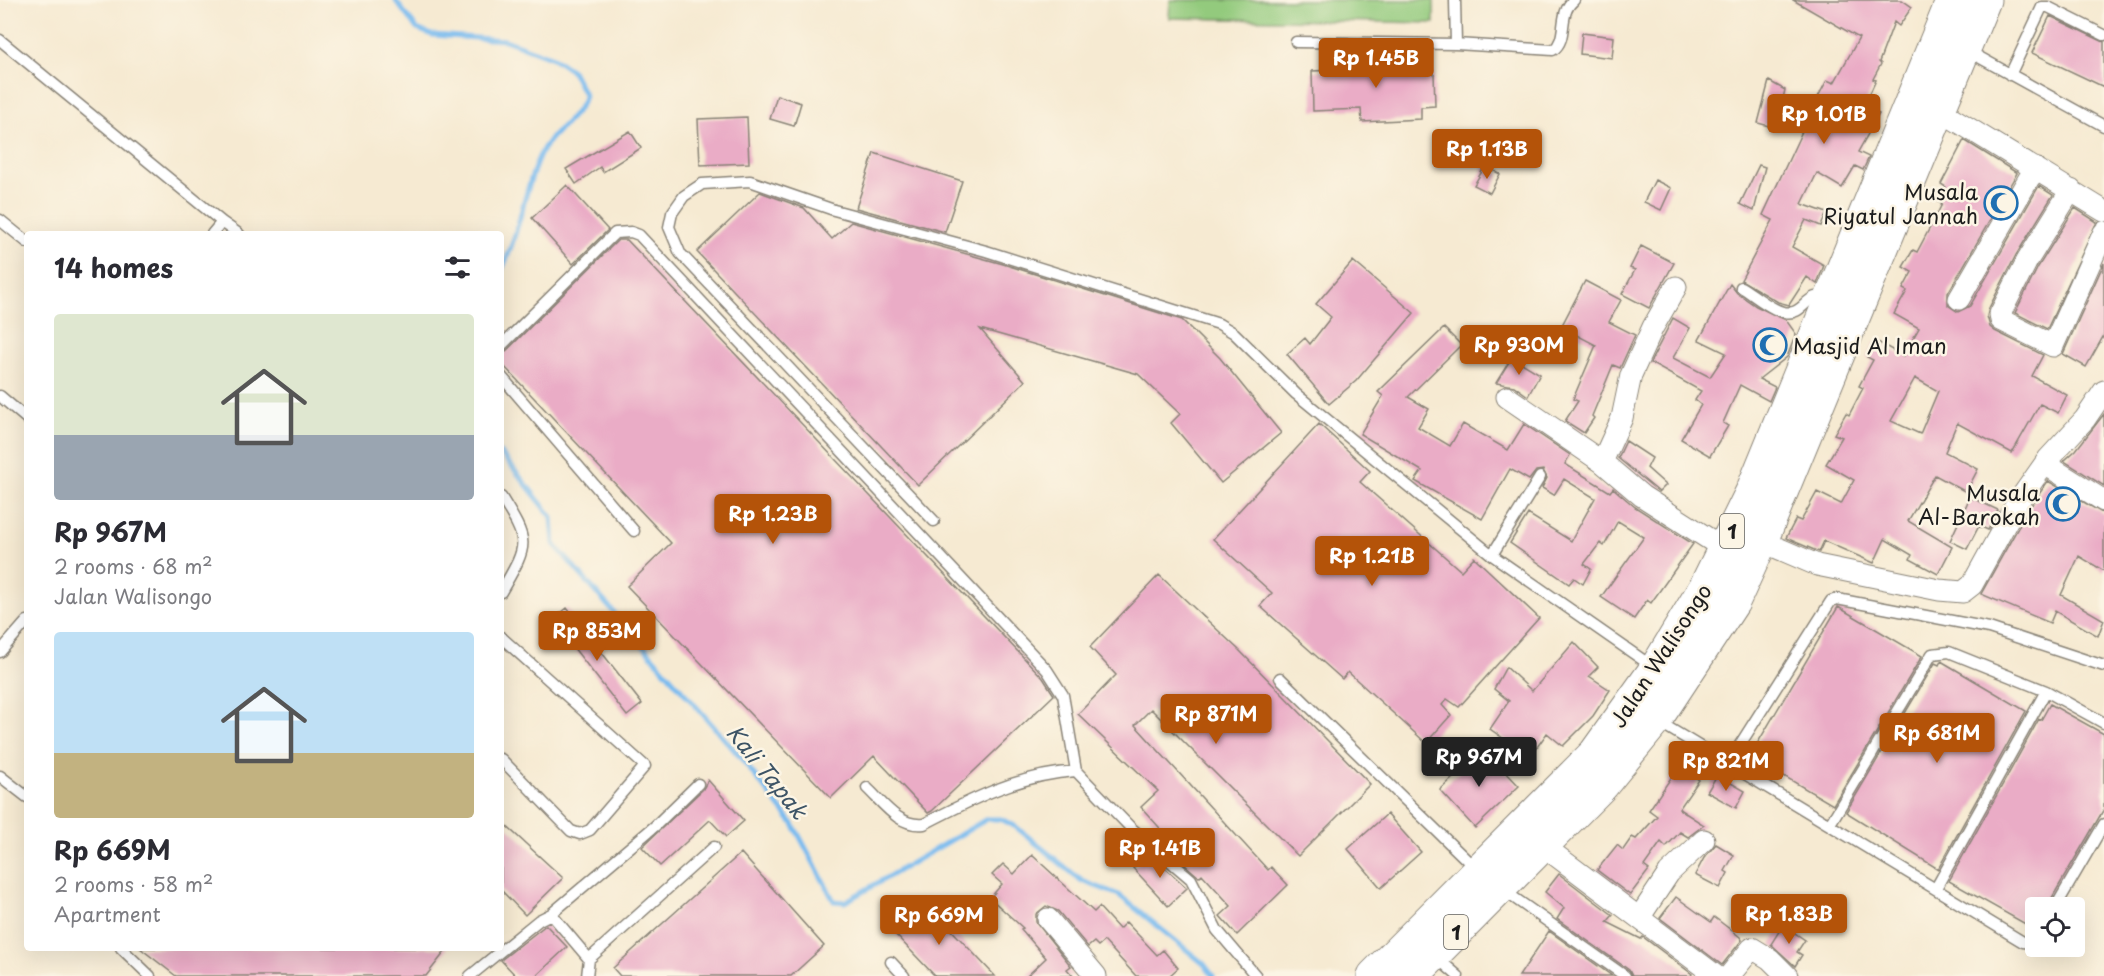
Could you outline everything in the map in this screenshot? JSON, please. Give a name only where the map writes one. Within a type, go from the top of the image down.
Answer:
[{"type":"highway","name":"Jalan Walisongo","points":[[1422,966],[1595,754],[1656,669],[1706,586],[1752,492],[1953,0]]},
{"type":"highway","name":"Jalan Walisongo","points":[[1374,976],[1490,880],[1542,845],[1602,785],[1656,720],[1733,602],[1761,541],[1786,475],[1984,0]]},
{"type":"street","points":[[1939,110],[2104,211]]},
{"type":"street","points":[[1959,299],[2035,168]]},
{"type":"street","points":[[2071,190],[2027,261],[2000,316],[2001,320],[2050,346],[2054,345],[2104,232]]},
{"type":"street","points":[[1602,462],[1622,418],[1632,375],[1653,327],[1676,287]]},
{"type":"street","points":[[1761,541],[1817,565],[1939,590],[1964,592],[1972,585],[2017,504],[2044,464],[2085,419],[2104,390]]},
{"type":"street","points":[[1507,397],[1602,462],[1642,496],[1723,548]]},
{"type":"street","points":[[2044,464],[2104,501]]},
{"type":"street","points":[[1639,918],[1669,873],[1704,840]]},
{"type":"street","points":[[1542,845],[1716,976]]},
{"type":"street","points":[[1048,919],[1096,976]]},
{"type":"street","points":[[1729,976],[1752,948],[1770,959],[1787,976]]},
{"type":"lane","points":[[1455,0],[1456,44]]},
{"type":"lane","points":[[1296,42],[1456,44],[1553,50],[1560,43],[1563,15],[1568,5],[1575,0]]},
{"type":"lane","points":[[2010,75],[2044,7],[2104,35]]},
{"type":"lane","points":[[0,40],[235,231]]},
{"type":"lane","points":[[1965,49],[2104,126]]},
{"type":"lane","points":[[934,520],[680,253],[669,227],[672,213],[684,196],[702,184],[750,181],[834,210],[986,251],[1219,324],[1234,333],[1296,394],[1492,555],[1656,669]]},
{"type":"lane","points":[[0,220],[24,240]]},
{"type":"lane","points":[[214,231],[222,222]]},
{"type":"lane","points":[[504,343],[615,233],[631,232],[639,235],[1047,670],[1063,695],[1076,771],[1130,827],[1191,879],[1217,930],[1256,976]]},
{"type":"lane","points":[[1741,287],[1780,311],[1792,313],[1815,297],[1829,302]]},
{"type":"lane","points":[[504,379],[634,531]]},
{"type":"lane","points":[[0,396],[24,416]]},
{"type":"lane","points":[[1492,555],[1540,477]]},
{"type":"lane","points":[[504,502],[523,532],[523,543],[516,567],[504,587]]},
{"type":"lane","points":[[1729,762],[1831,601],[1836,598],[1989,628],[2104,666]]},
{"type":"lane","points":[[0,652],[24,624]]},
{"type":"lane","points":[[504,640],[645,766],[590,830],[580,834],[571,831],[504,762]]},
{"type":"lane","points":[[1830,824],[1932,654],[1949,652],[2046,692],[2104,723]]},
{"type":"lane","points":[[1280,678],[1490,880],[1626,976]]},
{"type":"lane","points":[[1936,888],[2046,692]]},
{"type":"lane","points":[[1656,720],[2025,942]]},
{"type":"lane","points":[[867,788],[902,822],[913,825],[924,824],[1014,781],[1045,773],[1076,771]]},
{"type":"lane","points":[[0,776],[24,795]]},
{"type":"lane","points":[[504,948],[539,920],[551,914],[655,826],[698,784]]},
{"type":"lane","points":[[2061,897],[2104,824]]},
{"type":"lane","points":[[587,976],[589,959],[714,847]]},
{"type":"lane","points":[[551,914],[589,959]]},
{"type":"lane","points":[[122,951],[150,976]]},
{"type":"lane","points":[[470,976],[501,951]]},
{"type":"lane","points":[[891,962],[904,976]]},
{"type":"lane","points":[[1422,966],[1458,976]]},
{"type":"green space","points":[[1170,0],[1434,0],[1434,23],[1169,18]]},
{"type":"building","points":[[1793,0],[1902,0],[1912,7],[1899,26],[1894,22],[1879,62],[1881,64],[1873,79],[1876,80],[1864,106],[1879,114],[1858,152],[1869,157],[1863,170],[1855,166],[1842,188],[1817,173],[1802,204],[1827,213],[1821,226],[1806,220],[1792,247],[1824,265],[1817,284],[1807,277],[1789,305],[1778,302],[1741,280],[1773,220],[1763,215],[1818,97],[1827,80],[1834,83],[1859,38]]},
{"type":"building","points":[[2050,16],[2104,42],[2104,87],[2032,53]]},
{"type":"building","points":[[1582,33],[1614,37],[1612,58],[1580,54]]},
{"type":"building","points":[[1400,53],[1400,59],[1419,59],[1420,74],[1434,73],[1435,106],[1421,107],[1421,119],[1362,122],[1361,109],[1313,111],[1312,71],[1358,69],[1358,61],[1377,60],[1377,54]]},
{"type":"building","points":[[1769,81],[1785,90],[1776,128],[1758,123]]},
{"type":"building","points":[[777,95],[801,103],[794,126],[770,119]]},
{"type":"building","points":[[747,117],[749,163],[700,165],[698,119]]},
{"type":"building","points":[[630,131],[641,148],[603,172],[600,167],[576,184],[566,169]]},
{"type":"building","points":[[1964,140],[2017,173],[1948,293],[1948,305],[1958,312],[1970,306],[2039,186],[2053,195],[2016,255],[1987,316],[1990,327],[1995,331],[2043,355],[2032,376],[2067,395],[2058,413],[2040,404],[2012,453],[1957,423],[1945,452],[1978,469],[1966,492],[1935,475],[1908,521],[1952,547],[1938,574],[1910,559],[1912,555],[1885,539],[1874,563],[1824,541],[1819,552],[1786,538],[1796,519],[1801,521],[1817,492],[1841,504],[1854,480],[1826,464],[1842,437],[1834,434],[1846,413],[1849,415],[1863,388],[1859,386],[1873,360],[1867,357],[1876,341],[1903,356],[1919,328],[1894,314],[1907,291],[1903,289],[1912,272],[1903,267],[1913,250],[1917,252],[1942,204],[1938,202],[1946,187],[1941,184]],"holes":[[[1915,378],[1938,391],[1920,434],[1891,421]]]},
{"type":"building","points":[[874,153],[962,181],[945,232],[856,208]]},
{"type":"building","points":[[1759,165],[1765,167],[1754,211],[1740,204]]},
{"type":"building","points":[[1485,166],[1500,174],[1490,193],[1474,185]]},
{"type":"building","points":[[1655,180],[1671,188],[1661,210],[1644,202]]},
{"type":"building","points":[[567,185],[608,230],[573,264],[532,218]]},
{"type":"building","points":[[760,192],[804,208],[832,239],[851,222],[1003,264],[1182,320],[1220,358],[1281,433],[1221,483],[1171,423],[1180,414],[1138,374],[980,329],[1025,381],[918,485],[697,252]]},
{"type":"building","points":[[2075,208],[2097,222],[2047,329],[2015,313],[2038,267]]},
{"type":"building","points":[[618,240],[627,240],[1043,678],[1054,695],[928,813],[874,756],[831,798],[627,586],[671,543],[504,366],[504,352]]},
{"type":"building","points":[[1641,246],[1674,263],[1649,308],[1622,294],[1635,270],[1630,268]]},
{"type":"building","points":[[1353,261],[1414,313],[1356,381],[1329,404],[1287,354],[1305,338],[1310,344],[1331,317],[1316,304]]},
{"type":"building","points":[[2104,263],[2104,335],[2086,367],[2063,354]]},
{"type":"building","points":[[1585,281],[1621,300],[1609,322],[1635,335],[1620,368],[1613,365],[1592,416],[1594,418],[1584,433],[1565,421],[1578,401],[1573,399],[1596,345],[1561,327]]},
{"type":"building","points":[[1730,284],[1737,293],[1756,306],[1786,320],[1796,334],[1787,357],[1759,379],[1775,387],[1769,401],[1740,385],[1723,423],[1728,426],[1710,456],[1681,439],[1701,405],[1695,400],[1701,391],[1650,363],[1673,318],[1690,328],[1673,358],[1710,377],[1726,353],[1699,340]]},
{"type":"building","points":[[1444,328],[1461,345],[1408,397],[1429,409],[1418,427],[1450,446],[1463,424],[1508,450],[1524,424],[1570,455],[1565,464],[1610,492],[1613,488],[1635,507],[1693,544],[1651,603],[1647,600],[1634,619],[1601,597],[1644,537],[1618,521],[1604,546],[1600,543],[1584,564],[1591,569],[1583,584],[1574,578],[1569,584],[1510,543],[1528,514],[1571,541],[1595,498],[1564,479],[1554,495],[1542,488],[1547,478],[1543,470],[1536,471],[1529,480],[1510,469],[1482,519],[1415,481],[1422,471],[1360,434],[1383,396],[1378,392]]},
{"type":"building","points":[[1512,357],[1540,374],[1528,396],[1514,386],[1496,383]]},
{"type":"building","points":[[2104,414],[2104,486],[2064,461],[2076,450]]},
{"type":"building","points":[[1319,424],[1370,471],[1360,482],[1461,571],[1474,557],[1539,618],[1459,707],[1447,699],[1442,705],[1451,715],[1426,743],[1348,672],[1342,679],[1260,606],[1272,593],[1213,539]]},
{"type":"building","points":[[1626,441],[1652,458],[1647,468],[1666,485],[1659,492],[1618,458]]},
{"type":"building","points":[[2048,481],[2104,514],[2104,571],[2079,556],[2061,595],[2104,620],[2098,636],[2055,611],[2050,623],[1981,594],[2028,510]]},
{"type":"building","points":[[1970,497],[1998,510],[1988,530],[1979,526],[1967,549],[1950,541]]},
{"type":"building","points":[[1159,575],[1239,650],[1370,784],[1298,856],[1151,709],[1135,725],[1268,870],[1271,867],[1288,885],[1237,935],[1220,916],[1231,906],[1202,874],[1199,877],[1160,843],[1167,836],[1141,807],[1158,791],[1078,714],[1116,675],[1090,647]]},
{"type":"building","points":[[1838,607],[1922,656],[1833,805],[1750,756]]},
{"type":"building","points":[[567,608],[642,704],[627,716],[552,620]]},
{"type":"building","points":[[1574,642],[1598,667],[1589,676],[1610,690],[1593,716],[1563,746],[1547,733],[1530,757],[1490,729],[1509,701],[1494,689],[1506,667],[1532,691]]},
{"type":"building","points":[[1941,661],[2026,711],[1938,869],[1846,812],[1935,663],[1939,665]]},
{"type":"building","points":[[2050,704],[2104,734],[2104,809],[2052,897],[2025,897],[2025,924],[1949,881],[2039,719],[2041,720]]},
{"type":"building","points":[[1484,749],[1519,786],[1475,828],[1440,790]]},
{"type":"building","points":[[1679,766],[1699,780],[1679,809],[1704,825],[1688,837],[1680,832],[1666,847],[1661,842],[1644,866],[1649,870],[1630,895],[1597,870],[1617,845],[1623,850],[1632,837],[1636,839],[1657,816],[1649,810]]},
{"type":"building","points":[[1717,775],[1745,791],[1736,808],[1707,792]]},
{"type":"building","points":[[708,780],[744,821],[726,837],[710,820],[660,866],[642,847],[703,789]]},
{"type":"building","points":[[1387,814],[1421,852],[1381,888],[1348,849]]},
{"type":"building","points":[[504,824],[563,878],[525,915],[504,893]]},
{"type":"building","points":[[1716,844],[1734,855],[1725,871],[1728,873],[1720,888],[1695,875],[1704,858]]},
{"type":"building","points":[[741,853],[824,946],[791,976],[620,976],[613,968]]},
{"type":"building","points":[[1149,853],[1187,888],[1168,906],[1133,868]]},
{"type":"building","points":[[1032,855],[1094,912],[1099,907],[1119,929],[1126,922],[1157,955],[1163,950],[1178,968],[1169,976],[1136,976],[1104,941],[1098,946],[1094,942],[1088,947],[1058,911],[1046,906],[1036,914],[1036,922],[1071,966],[1067,969],[1073,976],[1027,976],[1046,958],[1021,929],[1023,928],[990,898],[1002,884],[992,875],[1003,864],[1014,874]]},
{"type":"building","points":[[1559,874],[1613,915],[1607,922],[1641,939],[1643,937],[1692,974],[1691,976],[1632,976],[1629,970],[1557,919],[1564,908],[1545,892]]},
{"type":"building","points":[[1676,897],[1711,922],[1714,917],[1740,937],[1742,940],[1722,965],[1660,918]]},
{"type":"building","points":[[925,902],[995,976],[935,976],[893,932]]},
{"type":"building","points":[[546,925],[567,947],[536,976],[516,976],[501,960]]},
{"type":"building","points":[[1783,925],[1805,940],[1797,952],[1802,955],[1795,966],[1771,944]]},
{"type":"building","points":[[1549,931],[1612,976],[1519,976]]},
{"type":"building","points":[[144,951],[446,951],[426,976],[176,976]]},
{"type":"waterway","name":"Kali Tapak","points":[[395,0],[417,29],[432,35],[505,40],[553,58],[572,71],[585,96],[576,112],[550,140],[539,157],[504,264]]},
{"type":"waterway","name":"Kali Tapak","points":[[504,457],[552,517],[554,544],[736,752],[793,824],[834,901],[845,902],[987,819],[1001,819],[1016,827],[1082,881],[1119,895],[1204,964],[1213,976]]},
{"type":"place","name":"Musala Riyatul Jannah","points":[[2001,203]]},
{"type":"place","name":"Masjid Al Iman","points":[[1770,345]]},
{"type":"place","name":"Musala Al-Barokah","points":[[2063,504]]}]
